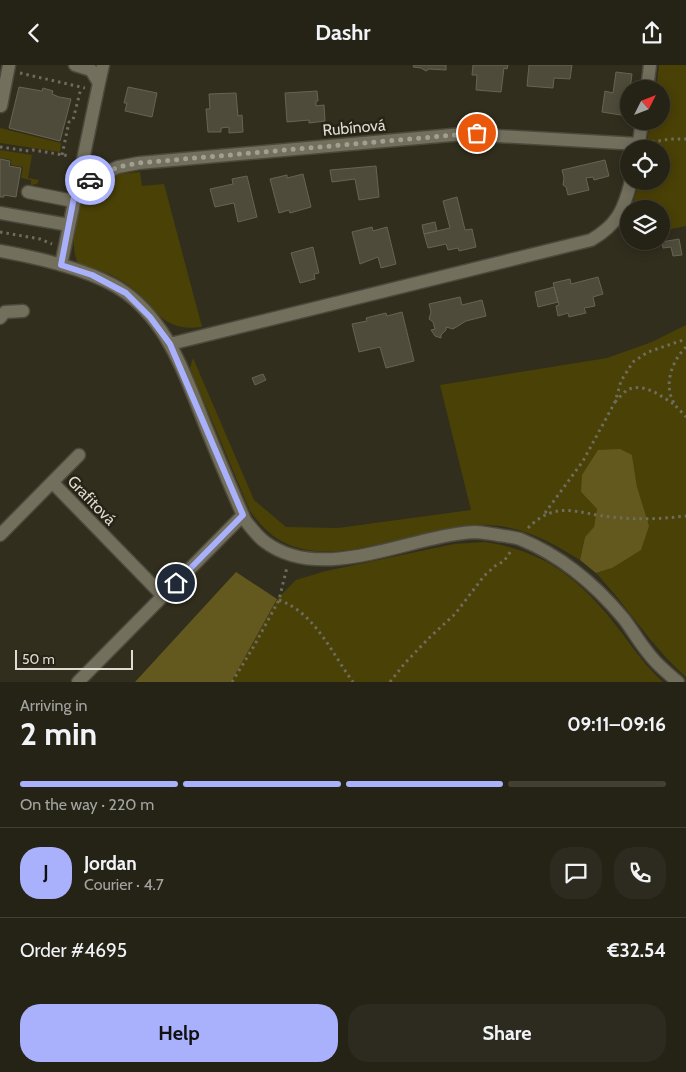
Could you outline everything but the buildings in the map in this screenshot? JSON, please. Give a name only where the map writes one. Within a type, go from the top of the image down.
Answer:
[{"type":"street","points":[[61,265],[103,65]]},
{"type":"street","points":[[648,80],[650,65]]},
{"type":"street","points":[[80,66],[96,75],[98,87]]},
{"type":"street","points":[[1,107],[9,68]]},
{"type":"street","name":"Rubínová","points":[[76,187],[118,167],[139,163],[463,134],[477,133],[620,144]]},
{"type":"street","points":[[170,344],[590,240],[605,232],[618,219],[626,203],[630,190]]},
{"type":"street","points":[[28,192],[74,201]]},
{"type":"street","points":[[0,213],[69,225]]},
{"type":"street","points":[[0,251],[61,265],[92,275],[126,293],[150,317],[170,344],[243,515],[265,542],[290,554],[304,558],[337,559],[437,537],[476,532],[518,538],[553,554],[588,580],[622,618],[660,666],[678,682]]},
{"type":"street","points":[[2,312],[23,311]]},
{"type":"street","name":"Grafitová","points":[[0,535],[79,455]]},
{"type":"street","name":"Grafitová","points":[[52,482],[163,596]]},
{"type":"street","points":[[78,682],[243,515]]},
{"type":"path","points":[[62,155],[69,122],[73,120],[81,88],[80,66]]},
{"type":"path","points":[[9,68],[81,88],[98,87]]},
{"type":"path","points":[[666,140],[686,139]]},
{"type":"path","points":[[0,147],[33,150],[82,159]]},
{"type":"path","points":[[0,233],[40,239],[64,248]]},
{"type":"path","points":[[390,682],[405,663],[455,614],[484,576],[504,561],[518,538],[545,514],[583,461],[615,402],[621,381],[633,362],[648,352],[686,339]]},
{"type":"path","points":[[675,405],[668,385],[672,367],[686,347]]},
{"type":"path","points":[[615,402],[626,391],[638,387],[654,391],[675,405],[686,417]]},
{"type":"path","points":[[545,514],[571,510],[611,517],[657,519],[686,516]]},
{"type":"path","points":[[232,682],[254,646],[278,599],[290,554]]},
{"type":"path","points":[[278,599],[290,604],[304,614],[353,682]]},
{"type":"shaded area","points":[[659,65],[686,65],[686,226],[670,229],[670,200],[634,200],[637,190],[670,190],[670,140],[647,140],[649,130],[670,130],[670,80],[657,80]]},
{"type":"shaded area","points":[[0,128],[61,143],[60,152],[0,143]]},
{"type":"shaded area","points":[[0,150],[32,155],[28,178],[39,180],[37,184],[31,185],[31,180],[21,178],[23,167],[11,165],[11,160],[0,158]]},
{"type":"shaded area","points":[[140,172],[142,186],[164,184],[202,327],[188,328],[168,322],[123,281],[104,272],[78,264],[75,256],[74,240],[83,197],[119,174]]},
{"type":"shaded area","points":[[686,325],[686,677],[650,639],[596,573],[612,568],[637,487],[632,455],[581,492],[597,509],[594,528],[585,537],[580,560],[526,532],[489,525],[438,530],[357,549],[306,550],[283,542],[273,536],[250,511],[190,368],[193,358],[254,500],[286,527],[338,528],[471,510],[440,385],[607,358],[652,342]]},
{"type":"shaded area","points":[[620,449],[632,455],[637,487],[649,526],[641,550],[612,568],[596,573],[580,560],[585,537],[594,527],[597,509],[581,492],[582,475],[598,450]]},
{"type":"shaded area","points":[[485,542],[538,557],[567,575],[594,599],[641,658],[663,682],[231,682],[277,599],[296,580],[326,571],[454,544]]},
{"type":"shaded area","points":[[236,572],[277,599],[231,682],[135,682]]},
{"type":"way so far","points":[[90,180],[118,167],[139,163],[477,133]]},
{"type":"route","points":[[90,180],[76,187],[61,265],[92,275],[126,293],[150,317],[170,344],[243,515],[176,583]]}]
